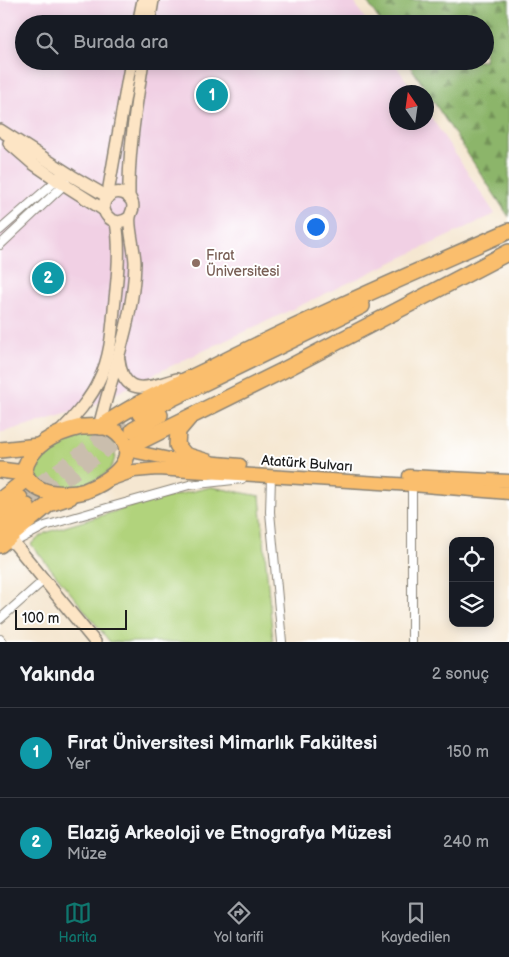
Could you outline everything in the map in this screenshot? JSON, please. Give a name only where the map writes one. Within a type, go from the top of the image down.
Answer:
[{"type":"highway","points":[[100,427],[117,416],[287,329],[509,232]]},
{"type":"highway","points":[[509,232],[130,426],[509,250]]},
{"type":"highway","points":[[127,449],[282,371],[509,250]]},
{"type":"highway","points":[[190,417],[178,431],[177,445],[185,455],[208,462]]},
{"type":"highway","points":[[0,500],[26,476],[30,457],[38,446],[60,432],[81,427],[109,428],[122,438],[127,449],[126,459],[120,469],[104,482],[49,504],[5,539]]},
{"type":"highway","points":[[0,450],[38,446]]},
{"type":"highway","points":[[0,470],[26,476],[35,486],[46,492],[63,494],[84,491]]},
{"type":"highway","points":[[0,516],[23,502],[5,539]]},
{"type":"main road","name":"Atatürk Bulvarı","points":[[127,449],[170,460],[312,472],[509,481]]},
{"type":"main road","name":"Atatürk Bulvarı","points":[[104,482],[134,471],[157,469],[509,493]]},
{"type":"street","points":[[140,15],[142,0]]},
{"type":"street","points":[[150,15],[153,0]]},
{"type":"street","points":[[109,196],[129,70]]},
{"type":"street","points":[[100,427],[126,333],[133,288],[135,261],[130,217],[133,208],[130,198],[129,172],[132,134],[142,70]]},
{"type":"street","points":[[0,130],[68,174],[109,196]]},
{"type":"street","points":[[0,135],[32,163],[104,210],[108,218],[116,222],[122,222],[130,217]]},
{"type":"street","points":[[0,245],[68,174]]},
{"type":"street","points":[[0,230],[60,183]]},
{"type":"street","points":[[104,210],[105,201],[109,196],[121,193],[130,198]]},
{"type":"street","points":[[60,432],[73,420],[100,380],[110,346],[118,274],[116,222]]},
{"type":"street","points":[[119,355],[120,370],[124,379],[128,384],[136,387],[144,388],[207,370]]},
{"type":"street","points":[[0,551],[5,539],[189,485],[271,477],[270,512],[282,642]]},
{"type":"street","points":[[412,485],[412,642]]},
{"type":"street","points":[[5,539],[44,581],[95,642]]},
{"type":"street","points":[[0,619],[44,581]]},
{"type":"shaded area","name":"Fırat Üniversitesi","points":[[0,0],[353,0],[362,15],[15,15],[15,70],[399,70],[409,85],[389,85],[389,130],[434,130],[434,122],[495,214],[152,375],[90,407],[0,433]]},
{"type":"green space","points":[[366,0],[509,0],[509,217],[434,102],[434,85],[423,85],[413,70],[494,70],[494,15],[376,15]]},
{"type":"green space","points":[[85,432],[101,434],[111,441],[114,446],[115,458],[110,470],[92,481],[66,488],[49,487],[40,482],[35,470],[35,459],[52,441]]},
{"type":"green space","points":[[211,487],[260,496],[273,642],[110,642],[31,544],[45,533],[139,504]]},
{"type":"tunnel","points":[[20,498],[126,421]]},
{"type":"tunnel","points":[[27,506],[131,431]]},
{"type":"place","name":"Fırat Üniversitesi Mimarlık Fakültesi","points":[[212,95]]},
{"type":"place","name":"Fırat Üniversitesi","points":[[196,263]]},
{"type":"place","name":"Elazığ Arkeoloji ve Etnografya Müzesi","points":[[48,278]]}]
